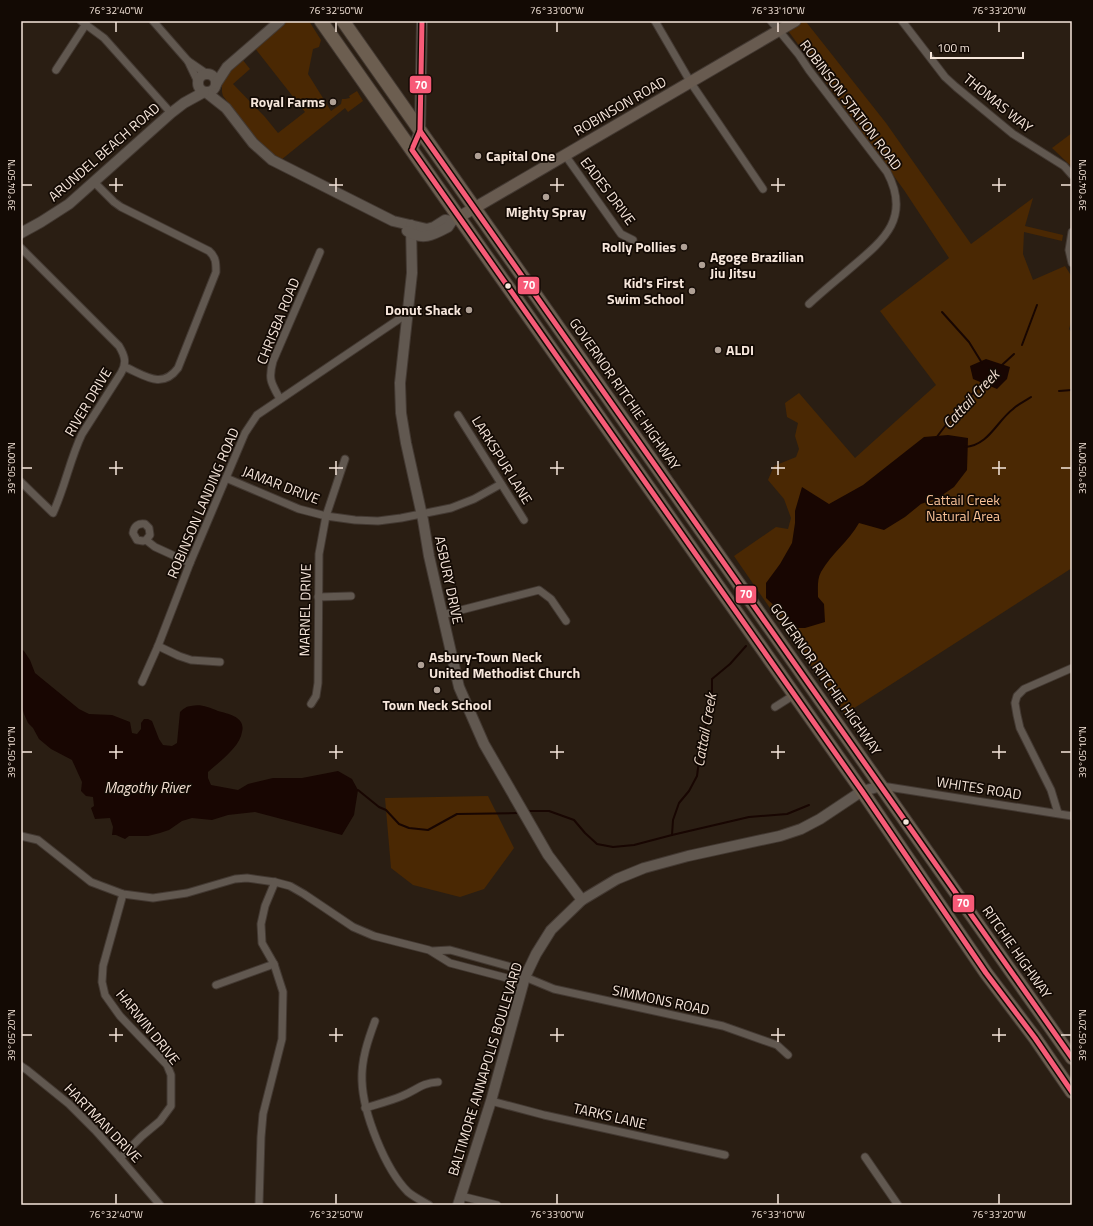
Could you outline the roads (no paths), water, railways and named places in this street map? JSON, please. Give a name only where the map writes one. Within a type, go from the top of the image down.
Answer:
[{"type":"highway","points":[[321,21],[412,150],[455,219],[862,791],[986,973],[1072,1092]]},
{"type":"highway","name":"GOVERNOR RITCHIE HIGHWAY","points":[[343,21],[882,786]]},
{"type":"highway","name":"RITCHIE HIGHWAY","points":[[882,786],[1072,1058]]},
{"type":"main road","name":"ROBINSON ROAD","points":[[455,219],[691,83],[795,21]]},
{"type":"street","points":[[153,21],[188,61],[202,88],[226,108],[253,143],[272,160],[393,221],[398,226],[427,236],[448,227],[455,219]]},
{"type":"street","points":[[202,88],[213,90],[227,67],[280,21]]},
{"type":"street","points":[[412,150],[420,131],[422,21]]},
{"type":"street","points":[[655,21],[691,83],[763,189]]},
{"type":"street","name":"ROBINSON STATION ROAD","points":[[771,21],[799,55],[887,172],[893,182],[896,193],[895,217],[887,235],[874,249],[809,304]]},
{"type":"street","name":"THOMAS WAY","points":[[902,21],[946,77],[956,87],[1013,134],[1064,166],[1072,175]]},
{"type":"street","points":[[56,70],[83,22],[104,38],[171,113]]},
{"type":"street","points":[[188,61],[213,77],[226,108]]},
{"type":"street","points":[[202,88],[200,77],[227,67]]},
{"type":"street","name":"ARUNDEL BEACH ROAD","points":[[21,233],[59,211],[94,182],[171,113],[202,88]]},
{"type":"street","name":"EADES DRIVE","points":[[564,155],[621,234],[633,240]]},
{"type":"street","points":[[94,182],[121,207],[209,251],[216,260],[216,272],[178,368],[173,374],[165,379],[155,380],[125,367]]},
{"type":"street","name":"ASBURY DRIVE","points":[[412,230],[412,273],[400,383],[401,413],[442,615],[459,687],[484,744],[548,854],[582,900]]},
{"type":"street","points":[[1072,232],[1069,250],[1072,264]]},
{"type":"street","name":"RIVER DRIVE","points":[[21,248],[119,346],[125,359],[125,367],[82,434],[53,513],[21,482]]},
{"type":"street","name":"CHRISBA ROAD","points":[[280,399],[272,384],[270,374],[273,361],[320,252]]},
{"type":"street","name":"ROBINSON LANDING ROAD","points":[[142,682],[245,433],[257,416],[408,313]]},
{"type":"street","name":"LARKSPUR LANE","points":[[458,415],[524,520]]},
{"type":"street","name":"MARNEL DRIVE","points":[[311,704],[316,696],[318,683],[319,554],[326,516],[345,459]]},
{"type":"street","name":"JAMAR DRIVE","points":[[226,478],[299,508],[326,516],[355,520],[378,521],[451,508],[501,484]]},
{"type":"street","points":[[146,540],[155,547],[190,563]]},
{"type":"street","points":[[442,615],[539,590],[551,599],[566,621]]},
{"type":"street","points":[[318,597],[351,596]]},
{"type":"street","points":[[158,646],[191,660],[220,662]]},
{"type":"street","points":[[1058,813],[1051,790],[1020,728],[1015,703],[1017,696],[1024,689],[1072,668]]},
{"type":"street","points":[[775,707],[794,695]]},
{"type":"street","name":"BALTIMORE ANNAPOLIS BOULEVARD","points":[[460,1200],[491,1101],[525,977],[536,954],[552,930],[582,900],[617,879],[644,868],[688,856],[780,836],[801,829],[820,819],[862,791],[882,786]]},
{"type":"street","name":"WHITES ROAD","points":[[882,786],[1072,816]]},
{"type":"street","points":[[21,836],[38,840],[91,882],[123,894],[154,898],[187,893],[235,879],[254,878],[275,882],[290,886],[353,927],[374,936],[431,951],[450,963],[507,978],[525,977]]},
{"type":"street","points":[[259,1205],[263,1114],[282,1039],[283,992],[274,964],[262,943],[261,924],[265,906],[275,882]]},
{"type":"street","name":"HARWIN DRIVE","points":[[120,1158],[167,1113],[171,1106],[172,1089],[172,1075],[167,1065],[120,1016],[105,995],[102,982],[104,966],[123,894]]},
{"type":"street","points":[[431,951],[450,950],[511,967],[525,977]]},
{"type":"street","points":[[216,985],[274,964]]},
{"type":"street","name":"SIMMONS ROAD","points":[[525,977],[554,989],[723,1026],[778,1045],[788,1055]]},
{"type":"street","points":[[375,1021],[367,1046],[363,1068],[362,1088],[365,1108],[371,1128],[393,1171],[408,1192],[429,1205]]},
{"type":"street","name":"HARTMAN DRIVE","points":[[21,1066],[28,1070],[69,1104],[120,1158],[160,1205]]},
{"type":"street","points":[[365,1108],[404,1095],[427,1083],[438,1082]]},
{"type":"street","name":"TARKS LANE","points":[[491,1101],[725,1155]]},
{"type":"street","points":[[865,1157],[898,1205]]},
{"type":"street","points":[[460,1200],[497,1205]]},
{"type":"water","points":[[986,359],[1010,367],[1007,379],[997,389],[973,379],[970,366]]},
{"type":"water","points":[[948,435],[968,438],[967,470],[954,487],[938,498],[921,504],[905,517],[884,530],[859,523],[855,530],[825,565],[820,575],[818,597],[824,604],[825,622],[805,628],[793,628],[784,615],[766,598],[766,583],[780,564],[792,543],[795,511],[802,487],[829,504],[863,485],[924,437]]},
{"type":"water","name":"Magothy River","points":[[21,649],[30,660],[35,673],[79,709],[89,714],[112,715],[130,722],[132,733],[137,734],[141,729],[141,723],[144,719],[148,719],[152,721],[163,745],[172,746],[177,743],[180,712],[188,707],[198,705],[204,706],[236,717],[243,727],[240,738],[233,749],[208,772],[208,778],[211,785],[238,790],[248,784],[273,778],[302,778],[338,771],[352,779],[358,790],[354,815],[342,835],[255,812],[228,815],[212,820],[192,818],[182,821],[169,830],[148,836],[129,836],[125,839],[112,835],[113,827],[110,818],[95,819],[91,808],[94,806],[93,797],[86,796],[81,791],[82,782],[72,760],[51,749],[39,739],[33,728],[28,723],[21,704]]},
{"type":"waterway","name":"Cattail Creek","points":[[1022,345],[1037,305]]},
{"type":"waterway","points":[[942,312],[969,342],[982,363]]},
{"type":"waterway","name":"Cattail Creek","points":[[1002,365],[1014,354]]},
{"type":"waterway","name":"Cattail Creek","points":[[936,438],[962,404],[984,382]]},
{"type":"waterway","name":"Cattail Creek","points":[[1059,391],[1072,390]]},
{"type":"waterway","name":"Cattail Creek","points":[[965,447],[973,446],[986,438],[1007,414],[1031,397]]},
{"type":"waterway","name":"Cattail Creek","points":[[772,614],[779,607]]},
{"type":"waterway","name":"Cattail Creek","points":[[672,835],[673,820],[679,803],[689,791],[697,776],[700,753],[712,698],[712,679],[730,664],[746,646]]},
{"type":"waterway","name":"Cattail Creek","points":[[358,790],[379,807],[386,810],[399,824],[409,828],[428,830],[457,814],[518,813]]},
{"type":"waterway","name":"Cattail Creek","points":[[530,811],[549,811],[574,820],[597,844],[613,847],[634,845],[749,817],[787,814],[809,805]]},
{"type":"place","name":"Royal Farms","points":[[333,102]]},
{"type":"place","name":"Capital One","points":[[478,156]]},
{"type":"place","name":"Mighty Spray","points":[[546,197]]},
{"type":"place","name":"Rolly Pollies","points":[[684,247]]},
{"type":"place","name":"Agoge Brazilian Jiu Jitsu","points":[[702,265]]},
{"type":"place","name":"Kid's First Swim School","points":[[692,291]]},
{"type":"place","name":"Donut Shack","points":[[469,310]]},
{"type":"place","name":"ALDI","points":[[718,350]]},
{"type":"place","name":"Asbury-Town Neck United Methodist Church","points":[[421,665]]},
{"type":"place","name":"Town Neck School","points":[[437,690]]},
{"type":"park label","name":"Cattail Creek Natural Area","points":[[963,508]]}]
